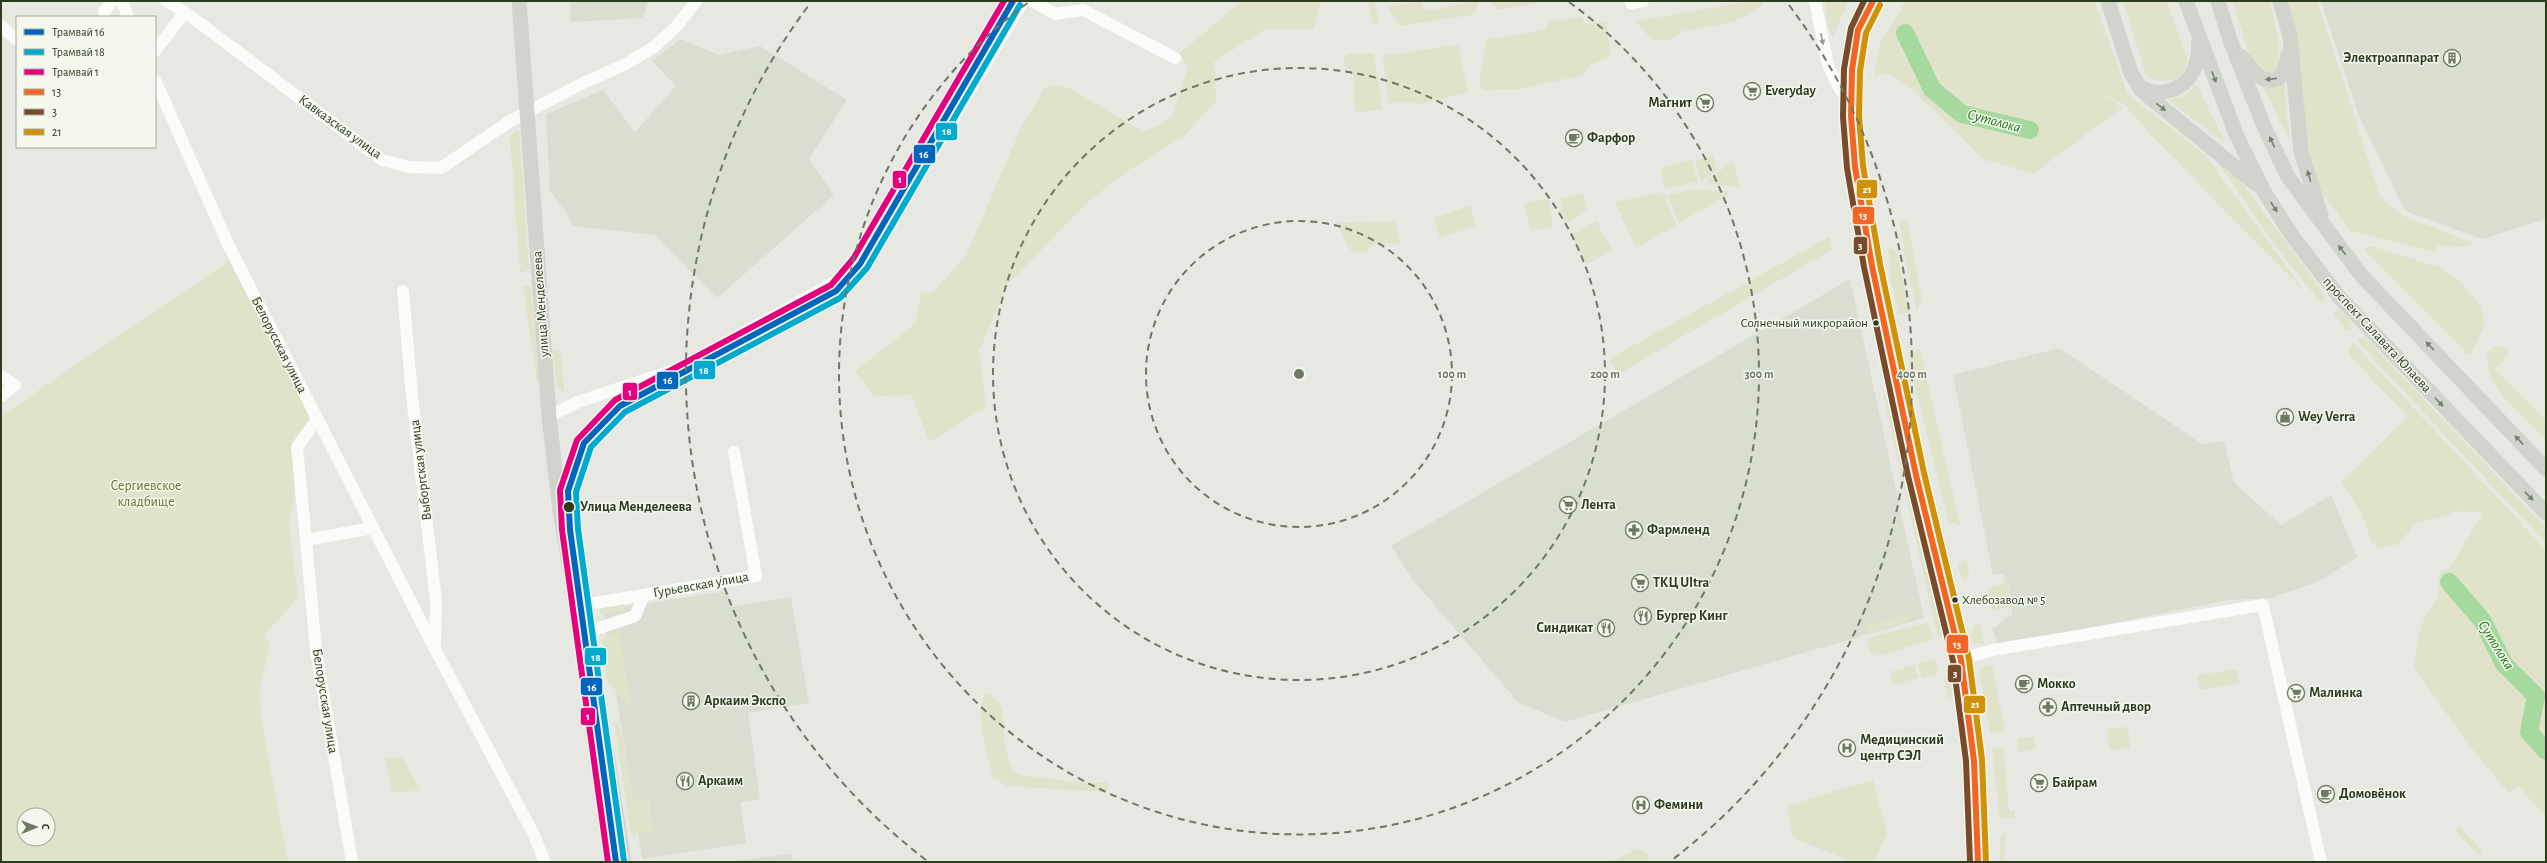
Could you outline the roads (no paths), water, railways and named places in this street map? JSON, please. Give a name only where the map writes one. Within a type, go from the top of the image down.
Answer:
[{"type":"main road","name":"улица Менделеева","points":[[519,1],[549,416],[559,504],[576,606],[611,862]]},
{"type":"main road","points":[[1873,1],[1858,30],[1853,54],[1852,108],[1857,182],[1870,259],[1926,517],[1960,659],[1978,789],[1978,862]]},
{"type":"main road","points":[[2108,1],[2134,80],[2147,97],[2221,153],[2263,190]]},
{"type":"main road","name":"проспект Салавата Юлаева","points":[[2186,1],[2199,39],[2236,134],[2263,190],[2293,238],[2340,298],[2546,513]]},
{"type":"main road","points":[[2218,1],[2230,40],[2263,124],[2288,177],[2361,275],[2546,469]]},
{"type":"main road","points":[[2280,1],[2290,36],[2301,152],[2324,227]]},
{"type":"main road","points":[[2230,40],[2256,74],[2262,79],[2272,80],[2281,77],[2286,70],[2290,36]]},
{"type":"main road","points":[[2134,80],[2143,88],[2156,92],[2178,88],[2194,70],[2197,61],[2199,39]]},
{"type":"main road","name":"улица Менделеева","points":[[576,606],[584,633],[602,713],[624,862]]},
{"type":"street","points":[[104,12],[112,1]]},
{"type":"street","points":[[122,1],[128,16]]},
{"type":"street","name":"Кавказская улица","points":[[166,1],[185,12],[382,160],[409,168],[441,168],[526,112],[624,64],[654,47],[677,26],[696,1]]},
{"type":"street","points":[[549,416],[578,402],[680,368],[833,283],[862,272],[1023,1]]},
{"type":"street","points":[[1032,1],[1055,14],[1083,10],[1175,58]]},
{"type":"street","points":[[1631,3],[1644,1]]},
{"type":"street","points":[[1814,1],[1828,65],[1837,84],[1852,108]]},
{"type":"street","points":[[156,50],[185,12]]},
{"type":"street","points":[[1,26],[16,39]]},
{"type":"street","name":"Белорусская улица","points":[[156,82],[242,271],[435,648],[534,833],[545,862]]},
{"type":"street","name":"Выборгская улица","points":[[403,291],[412,396],[436,601],[435,648]]},
{"type":"street","points":[[1,376],[15,385],[1,396]]},
{"type":"street","name":"Белорусская улица","points":[[317,419],[297,447],[316,651],[352,862]]},
{"type":"street","name":"Гурьевская улица","points":[[584,633],[635,616],[644,595],[756,576],[734,452]]},
{"type":"street","points":[[306,540],[373,528]]},
{"type":"street","points":[[576,606],[644,595]]},
{"type":"street","points":[[1960,659],[1998,650],[2263,605],[2321,862]]},
{"type":"waterway","name":"Сутолока","points":[[1905,33],[1932,89],[1962,114],[2030,130]]},
{"type":"waterway","name":"Сутолока","points":[[2449,582],[2482,620],[2504,664],[2536,696],[2529,732],[2546,751]]},
{"type":"tram line","name":"1","points":[[608,862],[562,530],[560,490],[577,440],[615,400],[831,285],[853,259],[1004,1]]},
{"type":"tram line","name":"16","points":[[616,862],[570,530],[568,491],[584,443],[620,406],[836,291],[860,264],[1013,1]]},
{"type":"tram line","name":"18","points":[[624,861],[578,529],[576,492],[591,447],[625,412],[840,298],[867,268],[1020,5]]},
{"type":"place","name":"Электроаппарат","points":[[2452,58]]},
{"type":"place","name":"Everyday","points":[[1752,91]]},
{"type":"place","name":"Магнит","points":[[1705,103]]},
{"type":"place","name":"Фарфор","points":[[1574,138]]},
{"type":"place","name":"Солнечный микрорайон","points":[[1876,323]]},
{"type":"place","name":"Wey Verra","points":[[2285,417]]},
{"type":"place","name":"Лента","points":[[1568,505]]},
{"type":"place","name":"Улица Менделеева","points":[[569,507]]},
{"type":"place","name":"Фармленд","points":[[1634,530]]},
{"type":"place","name":"ТКЦ Ultra","points":[[1640,583]]},
{"type":"place","name":"Хлебозавод № 5","points":[[1955,600]]},
{"type":"place","name":"Бургер Кинг","points":[[1643,616]]},
{"type":"place","name":"Синдикат","points":[[1606,628]]},
{"type":"place","name":"Мокко","points":[[2024,684]]},
{"type":"place","name":"Малинка","points":[[2296,693]]},
{"type":"place","name":"Аркаим Экспо","points":[[691,701]]},
{"type":"place","name":"Аптечный двор","points":[[2048,707]]},
{"type":"place","name":"Медицинский центр СЭЛ","points":[[1847,748]]},
{"type":"place","name":"Аркаим","points":[[685,781]]},
{"type":"place","name":"Байрам","points":[[2039,783]]},
{"type":"place","name":"Домовёнок","points":[[2326,794]]},
{"type":"place","name":"Фемини","points":[[1641,805]]},
{"type":"park label","name":"Сергиевское кладбище","points":[[146,494]]}]
